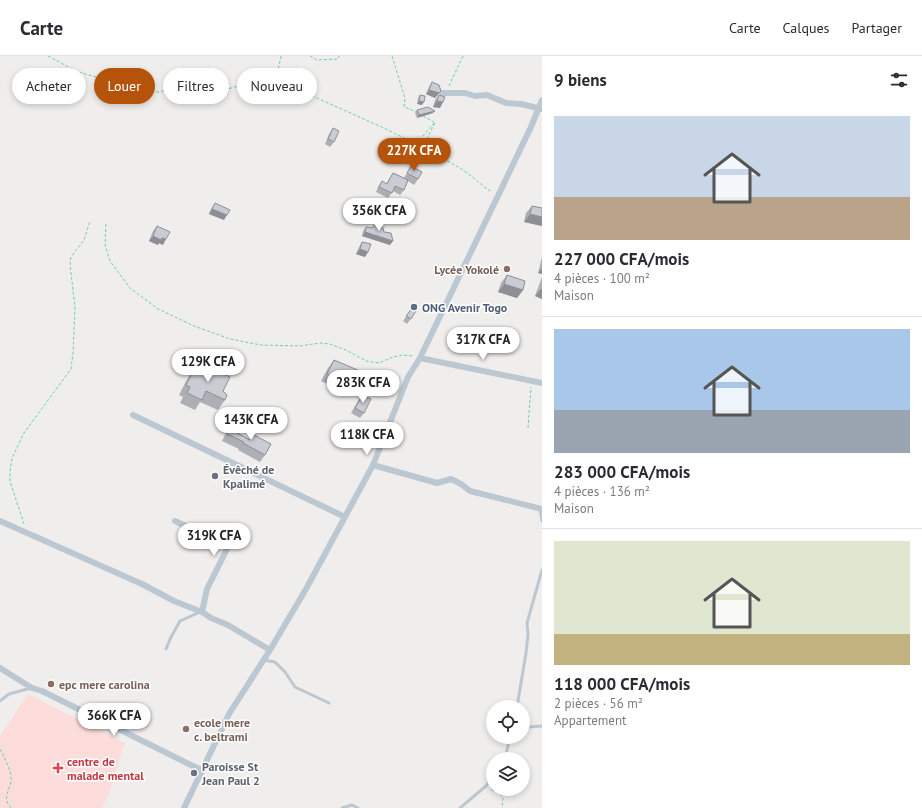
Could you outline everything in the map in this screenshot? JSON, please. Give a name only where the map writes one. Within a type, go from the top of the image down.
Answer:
[{"type":"street","points":[[444,93],[475,96],[487,95],[506,102],[522,104],[540,109]]},
{"type":"street","points":[[184,808],[229,714],[270,650],[306,589],[372,465],[408,377],[420,358],[540,109],[542,100]]},
{"type":"street","points":[[420,358],[542,383]]},
{"type":"street","points":[[133,415],[345,517]]},
{"type":"street","points":[[372,465],[437,483],[451,479],[470,491],[541,509]]},
{"type":"street","points":[[0,521],[136,581],[174,601],[202,612],[211,618],[228,625],[270,650]]},
{"type":"street","points":[[175,521],[227,545],[228,547],[207,589],[202,612]]},
{"type":"street","points":[[0,668],[32,688],[42,691],[203,771]]},
{"type":"lane","points":[[541,509],[542,520]]},
{"type":"lane","points":[[518,700],[528,635],[526,623],[542,570]]},
{"type":"lane","points":[[166,649],[180,622],[202,612]]},
{"type":"lane","points":[[263,660],[275,662],[285,672],[295,687],[329,703]]},
{"type":"lane","points":[[0,701],[9,694],[32,688]]},
{"type":"lane","points":[[530,727],[542,726]]},
{"type":"lane","points":[[460,808],[486,785]]},
{"type":"lane","points":[[342,808],[352,805],[358,808]]},
{"type":"path","points":[[48,56],[78,72],[122,84],[141,91],[158,92],[167,90],[190,96],[203,96],[237,86]]},
{"type":"path","points":[[278,68],[281,56]]},
{"type":"path","points":[[310,56],[317,60],[338,60],[340,56]]},
{"type":"path","points":[[392,56],[405,98],[404,107],[417,113]]},
{"type":"path","points":[[444,93],[463,56]]},
{"type":"path","points":[[317,98],[416,144],[435,122]]},
{"type":"path","points":[[423,116],[435,122]]},
{"type":"path","points":[[435,122],[424,148],[456,166],[477,180],[483,187],[498,195]]},
{"type":"path","points":[[24,525],[10,481],[12,458],[24,433],[71,369],[75,308],[70,264],[71,257],[84,240],[90,221]]},
{"type":"path","points":[[106,224],[105,244],[110,261],[130,288],[158,309],[194,326],[230,339],[261,345],[300,346],[320,343],[330,344],[346,350],[366,361],[379,363],[403,354],[420,358]]},
{"type":"path","points":[[528,428],[531,380]]},
{"type":"path","points":[[0,749],[11,777],[6,797],[7,804],[11,808]]},
{"type":"path","points":[[484,788],[496,791],[503,797],[502,808]]},
{"type":"shaded area","name":"centre de malade mental","points":[[28,694],[125,743],[109,793],[102,808],[0,808],[0,736]]},
{"type":"building","points":[[432,82],[439,85],[441,91],[439,93],[429,90]]},
{"type":"building","points":[[420,95],[425,96],[424,102],[419,101]]},
{"type":"building","points":[[439,95],[445,97],[443,102],[437,101]]},
{"type":"building","points":[[428,107],[435,111],[419,115],[417,110]]},
{"type":"building","points":[[333,128],[339,131],[334,142],[328,139]]},
{"type":"building","points":[[411,166],[422,172],[418,179],[407,173]]},
{"type":"building","points":[[393,173],[408,180],[404,190],[395,186],[392,193],[379,187],[382,181],[387,184]]},
{"type":"building","points":[[215,203],[230,210],[227,215],[212,209]]},
{"type":"building","points":[[532,206],[542,208],[542,217],[530,214]]},
{"type":"building","points":[[375,225],[379,225],[383,228],[384,232],[391,233],[393,241],[365,232],[366,227],[372,228]]},
{"type":"building","points":[[157,226],[170,232],[166,239],[162,238],[161,240],[153,236]]},
{"type":"building","points":[[362,242],[371,244],[368,252],[360,249]]},
{"type":"building","points":[[507,275],[525,281],[523,290],[504,284]]},
{"type":"building","points":[[412,308],[416,311],[411,319],[406,316]]},
{"type":"building","points":[[334,360],[360,371],[352,385],[327,374]]},
{"type":"building","points":[[207,366],[230,377],[223,391],[227,395],[225,400],[206,391],[202,400],[187,393],[190,387],[186,385],[193,371],[197,373],[200,367],[205,370]]},
{"type":"building","points":[[362,396],[371,399],[364,413],[355,408]]},
{"type":"building","points":[[231,426],[239,429],[237,433],[250,440],[252,434],[271,444],[265,455],[243,443],[244,442],[227,434]]},
{"type":"place","name":"Lycée Yokolé","points":[[507,269]]},
{"type":"place","name":"ONG Avenir Togo","points":[[414,307]]},
{"type":"place","name":"Évêché de Kpalimé","points":[[215,476]]},
{"type":"place","name":"epc mere carolina","points":[[51,684]]},
{"type":"place","name":"ecole mere c. beltrami","points":[[186,729]]},
{"type":"place","name":"centre de malade mental","points":[[58,768]]},
{"type":"place","name":"Paroisse St Jean Paul 2","points":[[194,773]]}]
